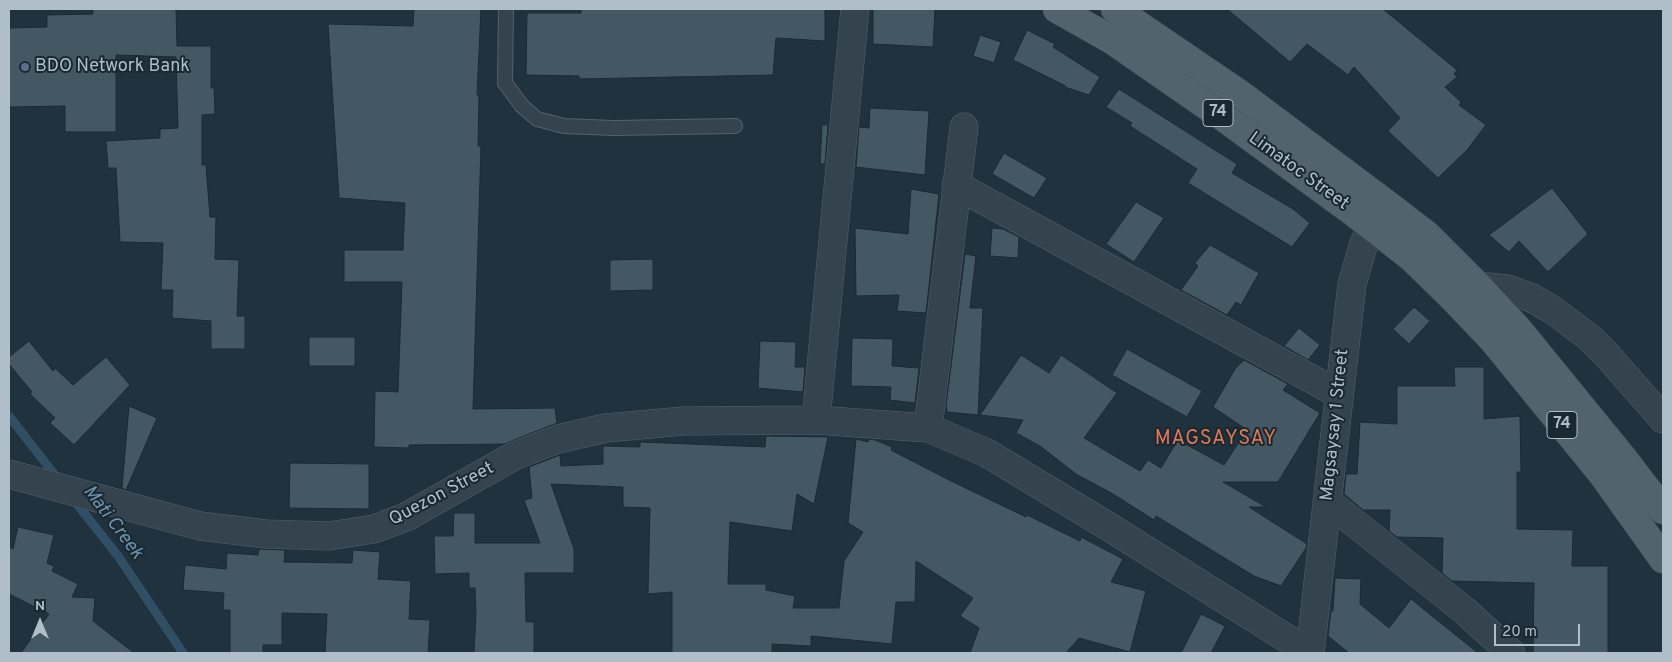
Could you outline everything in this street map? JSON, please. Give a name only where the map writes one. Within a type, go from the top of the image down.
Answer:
[{"type":"main road","name":"Limatoc Street","points":[[1057,9],[1112,40],[1215,111],[1373,227],[1442,269]]},
{"type":"main road","name":"Limatoc Street","points":[[1115,9],[1240,94],[1392,208],[1427,236],[1442,269]]},
{"type":"main road","name":"74","points":[[1442,269],[1478,286],[1548,366],[1663,510]]},
{"type":"main road","name":"74","points":[[1442,269],[1453,298],[1493,340],[1597,467],[1663,559]]},
{"type":"street","points":[[816,420],[855,9]]},
{"type":"street","points":[[928,428],[964,127]]},
{"type":"street","points":[[956,185],[1339,394]]},
{"type":"street","name":"Magsaysay 1 Street","points":[[1310,653],[1352,284],[1362,250],[1373,227],[1392,208]]},
{"type":"street","points":[[1453,298],[1478,286],[1507,289],[1532,298],[1574,325],[1606,354],[1663,419]]},
{"type":"street","name":"Quezon Street","points":[[9,474],[200,526],[266,534],[329,536],[374,529],[406,517],[514,456],[558,439],[606,428],[683,421],[816,420],[928,428],[987,453],[1310,653]]},
{"type":"street","points":[[1327,501],[1465,611],[1511,653]]},
{"type":"lane","points":[[506,9],[505,83],[522,106],[537,119],[564,126],[613,128],[735,126]]},
{"type":"building","points":[[93,9],[176,9],[177,46],[211,46],[211,88],[214,88],[215,114],[202,115],[202,165],[206,165],[210,217],[216,217],[215,259],[239,260],[237,316],[245,316],[245,349],[211,349],[211,321],[172,318],[173,290],[161,290],[163,243],[120,242],[116,168],[108,168],[106,141],[160,138],[160,129],[178,128],[176,57],[116,55],[116,132],[65,132],[65,106],[9,107],[9,28],[47,27],[47,15],[93,14]]},
{"type":"building","points":[[414,9],[481,9],[477,95],[479,95],[478,146],[481,146],[473,409],[555,408],[557,423],[504,444],[409,445],[409,448],[374,447],[375,391],[398,392],[402,282],[344,282],[344,250],[403,250],[405,203],[339,198],[328,24],[413,26]]},
{"type":"building","points":[[581,9],[825,9],[825,41],[776,38],[773,75],[579,79],[579,76],[526,75],[527,13],[581,13]]},
{"type":"building","points":[[873,9],[935,9],[933,47],[873,44]]},
{"type":"building","points":[[1227,9],[1383,9],[1457,70],[1454,74],[1457,77],[1445,87],[1461,102],[1459,105],[1486,125],[1467,150],[1438,178],[1388,131],[1400,118],[1354,67],[1348,75],[1307,44],[1290,62]]},
{"type":"building","points":[[1027,30],[1055,44],[1053,47],[1100,77],[1089,95],[1065,87],[1013,60]]},
{"type":"building","points":[[980,35],[1001,42],[994,63],[973,56]]},
{"type":"building","points":[[1119,89],[1237,164],[1232,173],[1293,209],[1310,223],[1292,247],[1188,183],[1197,169],[1130,126],[1132,123],[1106,107]]},
{"type":"building","points":[[870,108],[929,111],[925,175],[856,167],[859,127],[869,128]]},
{"type":"building","points":[[822,125],[828,125],[825,164],[820,164]]},
{"type":"building","points":[[1004,153],[1047,178],[1034,198],[992,174]]},
{"type":"building","points":[[1552,188],[1588,234],[1548,272],[1519,241],[1509,252],[1489,235]]},
{"type":"building","points":[[911,189],[939,194],[926,313],[897,311],[899,295],[856,296],[855,228],[908,234]]},
{"type":"building","points":[[1136,202],[1164,218],[1134,262],[1106,244]]},
{"type":"building","points":[[992,228],[1003,229],[1019,237],[1018,258],[990,256]]},
{"type":"building","points":[[1210,245],[1259,273],[1241,305],[1236,302],[1227,315],[1181,290],[1198,266],[1195,263]]},
{"type":"building","points":[[965,254],[976,256],[970,308],[983,308],[978,415],[947,412],[946,406]]},
{"type":"building","points":[[653,259],[653,290],[610,291],[610,260]]},
{"type":"building","points":[[1414,307],[1430,321],[1409,344],[1393,329]]},
{"type":"building","points":[[1299,328],[1320,345],[1308,360],[1284,346]]},
{"type":"building","points":[[309,337],[355,337],[355,366],[309,366]]},
{"type":"building","points":[[852,338],[893,339],[892,366],[919,368],[915,403],[890,400],[891,387],[851,386]]},
{"type":"building","points":[[29,341],[53,371],[55,368],[73,385],[106,357],[130,385],[74,445],[50,423],[55,418],[30,394],[32,392],[9,364],[9,357]]},
{"type":"building","points":[[760,341],[796,342],[795,367],[805,367],[803,392],[758,388]]},
{"type":"building","points":[[1127,349],[1202,391],[1187,417],[1112,375]]},
{"type":"building","points":[[1021,355],[1049,373],[1061,355],[1117,393],[1084,438],[1140,471],[1148,460],[1161,468],[1178,440],[1224,465],[1247,430],[1213,407],[1235,369],[1244,360],[1288,384],[1283,390],[1320,413],[1278,482],[1223,482],[1266,507],[1249,507],[1307,544],[1281,586],[1254,576],[1156,516],[1154,520],[1113,494],[1076,474],[1040,446],[1016,433],[1023,420],[980,415]]},
{"type":"building","points":[[1454,367],[1484,367],[1484,419],[1520,416],[1521,472],[1517,472],[1517,529],[1573,530],[1572,566],[1608,566],[1608,653],[1533,653],[1534,583],[1452,581],[1442,573],[1443,538],[1397,537],[1389,531],[1390,510],[1363,510],[1344,494],[1346,474],[1357,474],[1360,422],[1397,424],[1397,386],[1455,386]]},
{"type":"building","points":[[129,406],[157,418],[126,490],[122,488]]},
{"type":"building","points":[[766,436],[828,437],[814,504],[797,494],[792,531],[730,522],[728,584],[766,584],[766,590],[795,596],[793,608],[839,608],[844,561],[863,532],[848,523],[856,439],[868,442],[869,439],[875,440],[892,447],[891,450],[949,480],[1026,517],[1027,515],[1080,541],[1081,537],[1123,559],[1111,582],[1146,591],[1130,652],[1079,638],[1066,653],[970,653],[979,628],[960,616],[973,598],[916,561],[915,602],[896,602],[892,644],[811,636],[811,646],[772,644],[772,653],[672,653],[672,592],[648,594],[650,508],[623,507],[623,487],[551,484],[574,549],[574,573],[525,573],[526,622],[534,622],[534,653],[474,653],[475,588],[469,588],[469,573],[435,574],[434,536],[453,536],[454,513],[475,513],[475,543],[540,543],[524,500],[532,498],[529,467],[560,455],[561,466],[603,464],[603,446],[640,447],[640,442],[765,447]]},
{"type":"building","points":[[290,463],[369,464],[369,509],[289,508]]},
{"type":"building","points":[[18,527],[54,535],[47,563],[54,566],[52,571],[78,584],[72,597],[95,598],[93,621],[134,653],[21,653],[49,614],[9,594],[9,547],[13,549]]},
{"type":"building","points":[[259,549],[285,550],[284,562],[352,563],[353,550],[380,552],[378,579],[411,581],[409,619],[430,620],[428,653],[325,653],[327,614],[282,613],[282,645],[263,645],[263,653],[230,653],[230,610],[223,610],[224,593],[183,590],[185,565],[226,569],[227,553],[258,555]]},
{"type":"building","points":[[1335,578],[1361,579],[1360,604],[1389,628],[1411,599],[1478,653],[1349,653],[1328,636],[1331,611],[1333,611]]},
{"type":"building","points":[[1201,614],[1225,626],[1211,653],[1181,653]]},
{"type":"waterway","name":"Mati Creek","points":[[9,416],[58,479]]},
{"type":"waterway","name":"Mati Creek","points":[[73,499],[118,556],[183,653]]},
{"type":"place","name":"BDO Network Bank","points":[[25,67]]},
{"type":"district","name":"MAGSAYSAY","points":[[1216,440]]}]
